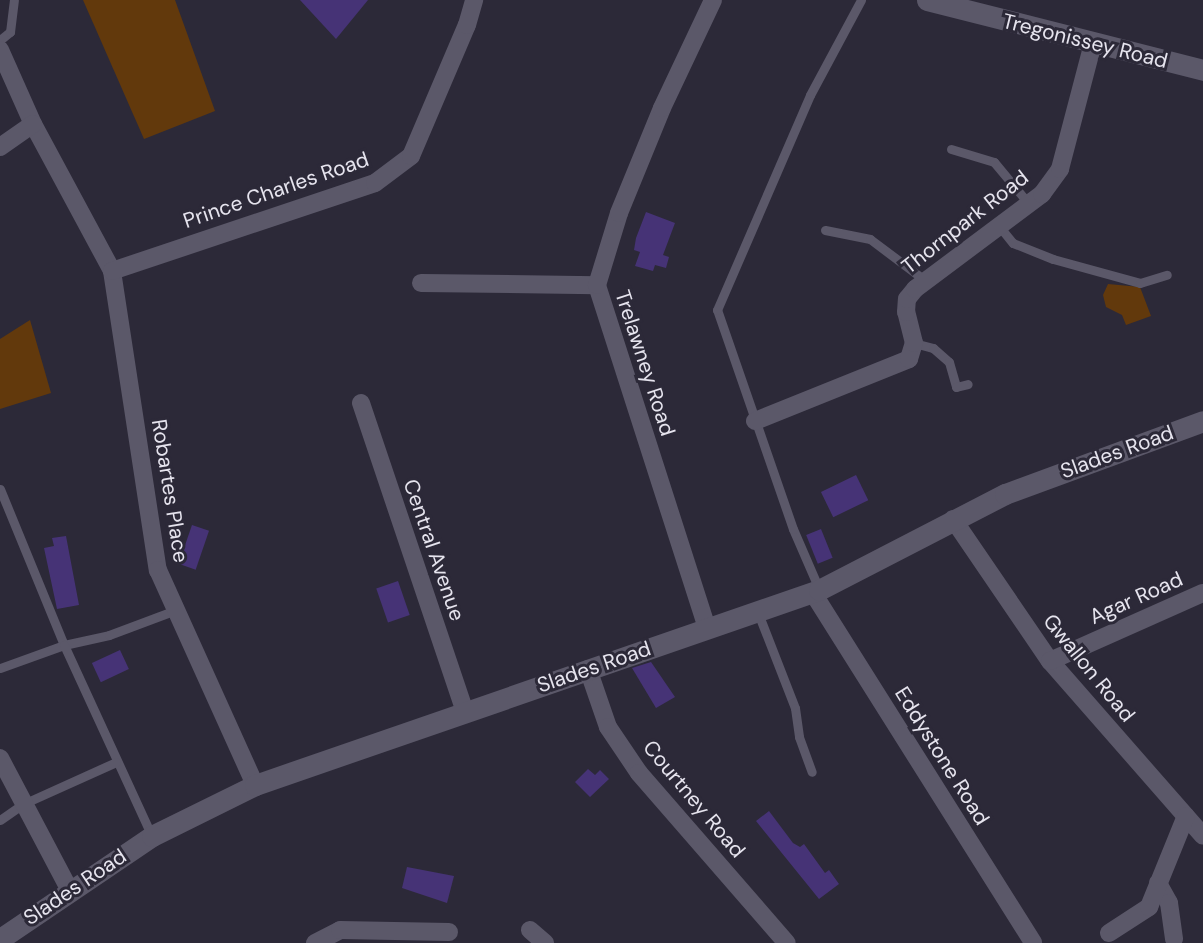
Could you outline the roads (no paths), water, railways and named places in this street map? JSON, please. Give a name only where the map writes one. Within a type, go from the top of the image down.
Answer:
[{"type":"street","name":"Prince Charles Road","points":[[112,271],[375,183],[402,163],[416,144],[467,25],[474,0]]},
{"type":"street","name":"Trelawney Road","points":[[707,628],[597,285],[619,213],[662,108],[713,0]]},
{"type":"street","name":"Tregonissey Road","points":[[927,0],[1203,70]]},
{"type":"street","name":"Thornpark Road","points":[[914,343],[907,327],[907,299],[926,281],[1029,204],[1060,169],[1093,43]]},
{"type":"street","name":"Robartes Place","points":[[0,50],[33,124],[112,271],[158,570],[255,785]]},
{"type":"street","points":[[0,147],[33,124]]},
{"type":"street","points":[[421,283],[597,285]]},
{"type":"street","points":[[755,421],[909,359],[914,343]]},
{"type":"street","name":"Central Avenue","points":[[361,403],[465,712]]},
{"type":"street","name":"Slades Road","points":[[0,939],[69,889],[152,836],[255,785],[816,592],[953,519],[1066,470],[1203,421]]},
{"type":"street","name":"Gwallon Road","points":[[953,519],[1050,661],[1203,836]]},
{"type":"street","name":"Eddystone Road","points":[[816,592],[1033,943]]},
{"type":"street","name":"Agar Road","points":[[1050,661],[1203,593]]},
{"type":"street","name":"Courtney Road","points":[[588,669],[608,727],[639,774],[787,943]]},
{"type":"street","points":[[0,758],[69,889]]},
{"type":"street","points":[[1109,933],[1149,907],[1186,816]]},
{"type":"street","points":[[1158,883],[1169,904],[1174,939]]},
{"type":"street","points":[[315,943],[321,936],[340,930],[449,932]]},
{"type":"street","points":[[530,930],[545,943]]},
{"type":"lane","points":[[0,40],[10,32],[14,0]]},
{"type":"lane","points":[[816,592],[717,310],[810,95],[861,0]]},
{"type":"lane","points":[[951,149],[994,162],[1029,204]]},
{"type":"lane","points":[[999,226],[1013,243],[1053,259],[1140,283],[1167,275]]},
{"type":"lane","points":[[825,230],[870,239],[926,281]]},
{"type":"lane","points":[[914,343],[933,348],[949,362],[956,387],[968,384]]},
{"type":"lane","points":[[0,489],[64,645],[152,836]]},
{"type":"lane","points":[[0,668],[64,645],[109,635],[176,610]]},
{"type":"lane","points":[[758,614],[795,708],[799,737],[812,772]]},
{"type":"lane","points":[[0,820],[23,804],[116,762]]}]
